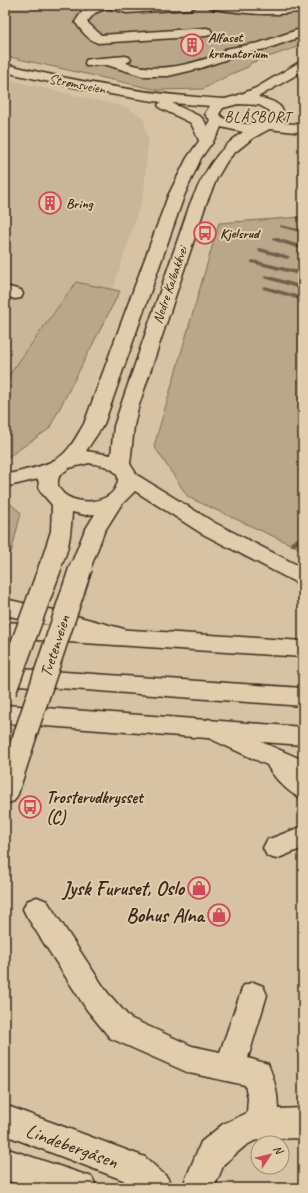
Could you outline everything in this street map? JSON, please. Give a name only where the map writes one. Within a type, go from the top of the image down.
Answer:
[{"type":"main road","points":[[105,5],[87,13],[82,18],[81,22],[88,31],[98,39],[208,35],[189,5],[128,9],[108,5]]},
{"type":"main road","points":[[213,5],[248,11],[265,12],[292,10],[303,7]]},
{"type":"main road","points":[[288,16],[303,22]]},
{"type":"main road","points":[[278,30],[298,33]]},
{"type":"main road","points":[[110,62],[131,70],[144,72],[174,71],[243,50],[262,46],[298,33]]},
{"type":"main road","points":[[196,54],[243,50]]},
{"type":"main road","points":[[91,63],[137,59]]},
{"type":"main road","points":[[238,100],[261,91],[303,66]]},
{"type":"main road","name":"Strømsveien","points":[[5,68],[80,86],[150,97],[224,103],[238,100]]},
{"type":"main road","points":[[276,109],[278,98],[303,80]]},
{"type":"main road","name":"Strømsveien","points":[[150,97],[187,107],[228,125],[242,128],[264,126]]},
{"type":"main road","name":"Strømsveien","points":[[150,97],[196,120],[206,142]]},
{"type":"main road","points":[[238,100],[263,102],[276,109],[303,119]]},
{"type":"main road","name":"Nedre Kalbakkvei","points":[[60,466],[79,448],[94,424],[176,196],[190,165],[215,128],[213,111],[224,103]]},
{"type":"main road","name":"Nedre Kalbakkvei","points":[[125,472],[124,426],[198,204],[212,172],[225,153],[239,140],[276,120],[278,117],[276,109]]},
{"type":"main road","points":[[264,126],[303,129]]},
{"type":"main road","points":[[5,481],[60,466],[77,458],[101,458],[125,472],[162,500],[222,536],[303,577]]},
{"type":"main road","points":[[60,466],[48,481],[48,487],[55,498],[71,506],[93,508],[113,502],[128,489],[125,472]]},
{"type":"main road","name":"Tvetenveien","points":[[5,691],[51,565],[61,532],[62,502]]},
{"type":"main road","name":"Tvetenveien","points":[[5,794],[81,567],[94,532],[113,502]]},
{"type":"main road","points":[[5,607],[54,618],[127,638]]},
{"type":"main road","points":[[5,630],[303,649]]},
{"type":"main road","points":[[5,676],[303,697]]},
{"type":"main road","points":[[5,714],[303,736]]},
{"type":"main road","points":[[208,728],[271,758],[303,771]]},
{"type":"main road","points":[[271,758],[303,789]]},
{"type":"main road","points":[[276,848],[303,837]]},
{"type":"main road","points":[[37,910],[97,1001],[120,1028],[189,1059],[257,1074],[263,1098],[262,1124]]},
{"type":"main road","points":[[230,1068],[253,995]]},
{"type":"main road","name":"Lindebergåsen","points":[[5,1120],[134,1168],[156,1188]]},
{"type":"main road","points":[[198,1188],[212,1152],[234,1135],[249,1127],[262,1124],[303,1123]]},
{"type":"main road","name":"Lindebergåsen","points":[[5,1164],[81,1188]]},
{"type":"shaded area","points":[[5,5],[303,5],[303,45],[251,63],[248,67],[203,89],[158,90],[5,56]]},
{"type":"shaded area","points":[[5,79],[125,107],[143,117],[148,139],[144,193],[113,289],[76,282],[5,381]]},
{"type":"shaded area","points":[[303,217],[303,550],[188,497],[154,446],[219,223]]},
{"type":"shaded area","points":[[76,282],[120,291],[49,429],[5,459],[5,381]]},
{"type":"shaded area","points":[[5,499],[21,513],[11,553],[5,552]]},
{"type":"waterway","points":[[282,226],[303,232]]},
{"type":"waterway","points":[[274,239],[303,248]]},
{"type":"waterway","points":[[260,250],[287,257]]},
{"type":"waterway","points":[[253,262],[303,274]]},
{"type":"waterway","points":[[266,277],[303,288]]},
{"type":"waterway","points":[[265,288],[303,299]]},
{"type":"waterway","points":[[293,544],[303,538]]},
{"type":"tunnel","points":[[211,38],[218,49]]},
{"type":"tunnel","points":[[176,56],[196,54]]},
{"type":"place","name":"Alfaset krematorium","points":[[192,45]]},
{"type":"place","name":"Bring","points":[[50,203]]},
{"type":"place","name":"Kjelsrud","points":[[205,233]]},
{"type":"place","name":"Trosterudkrysset (C)","points":[[30,807]]},
{"type":"place","name":"Jysk Furuset, Oslo","points":[[199,888]]},
{"type":"place","name":"Bohus Alna","points":[[219,915]]},
{"type":"district","name":"BLÅSBORT","points":[[258,117]]}]
